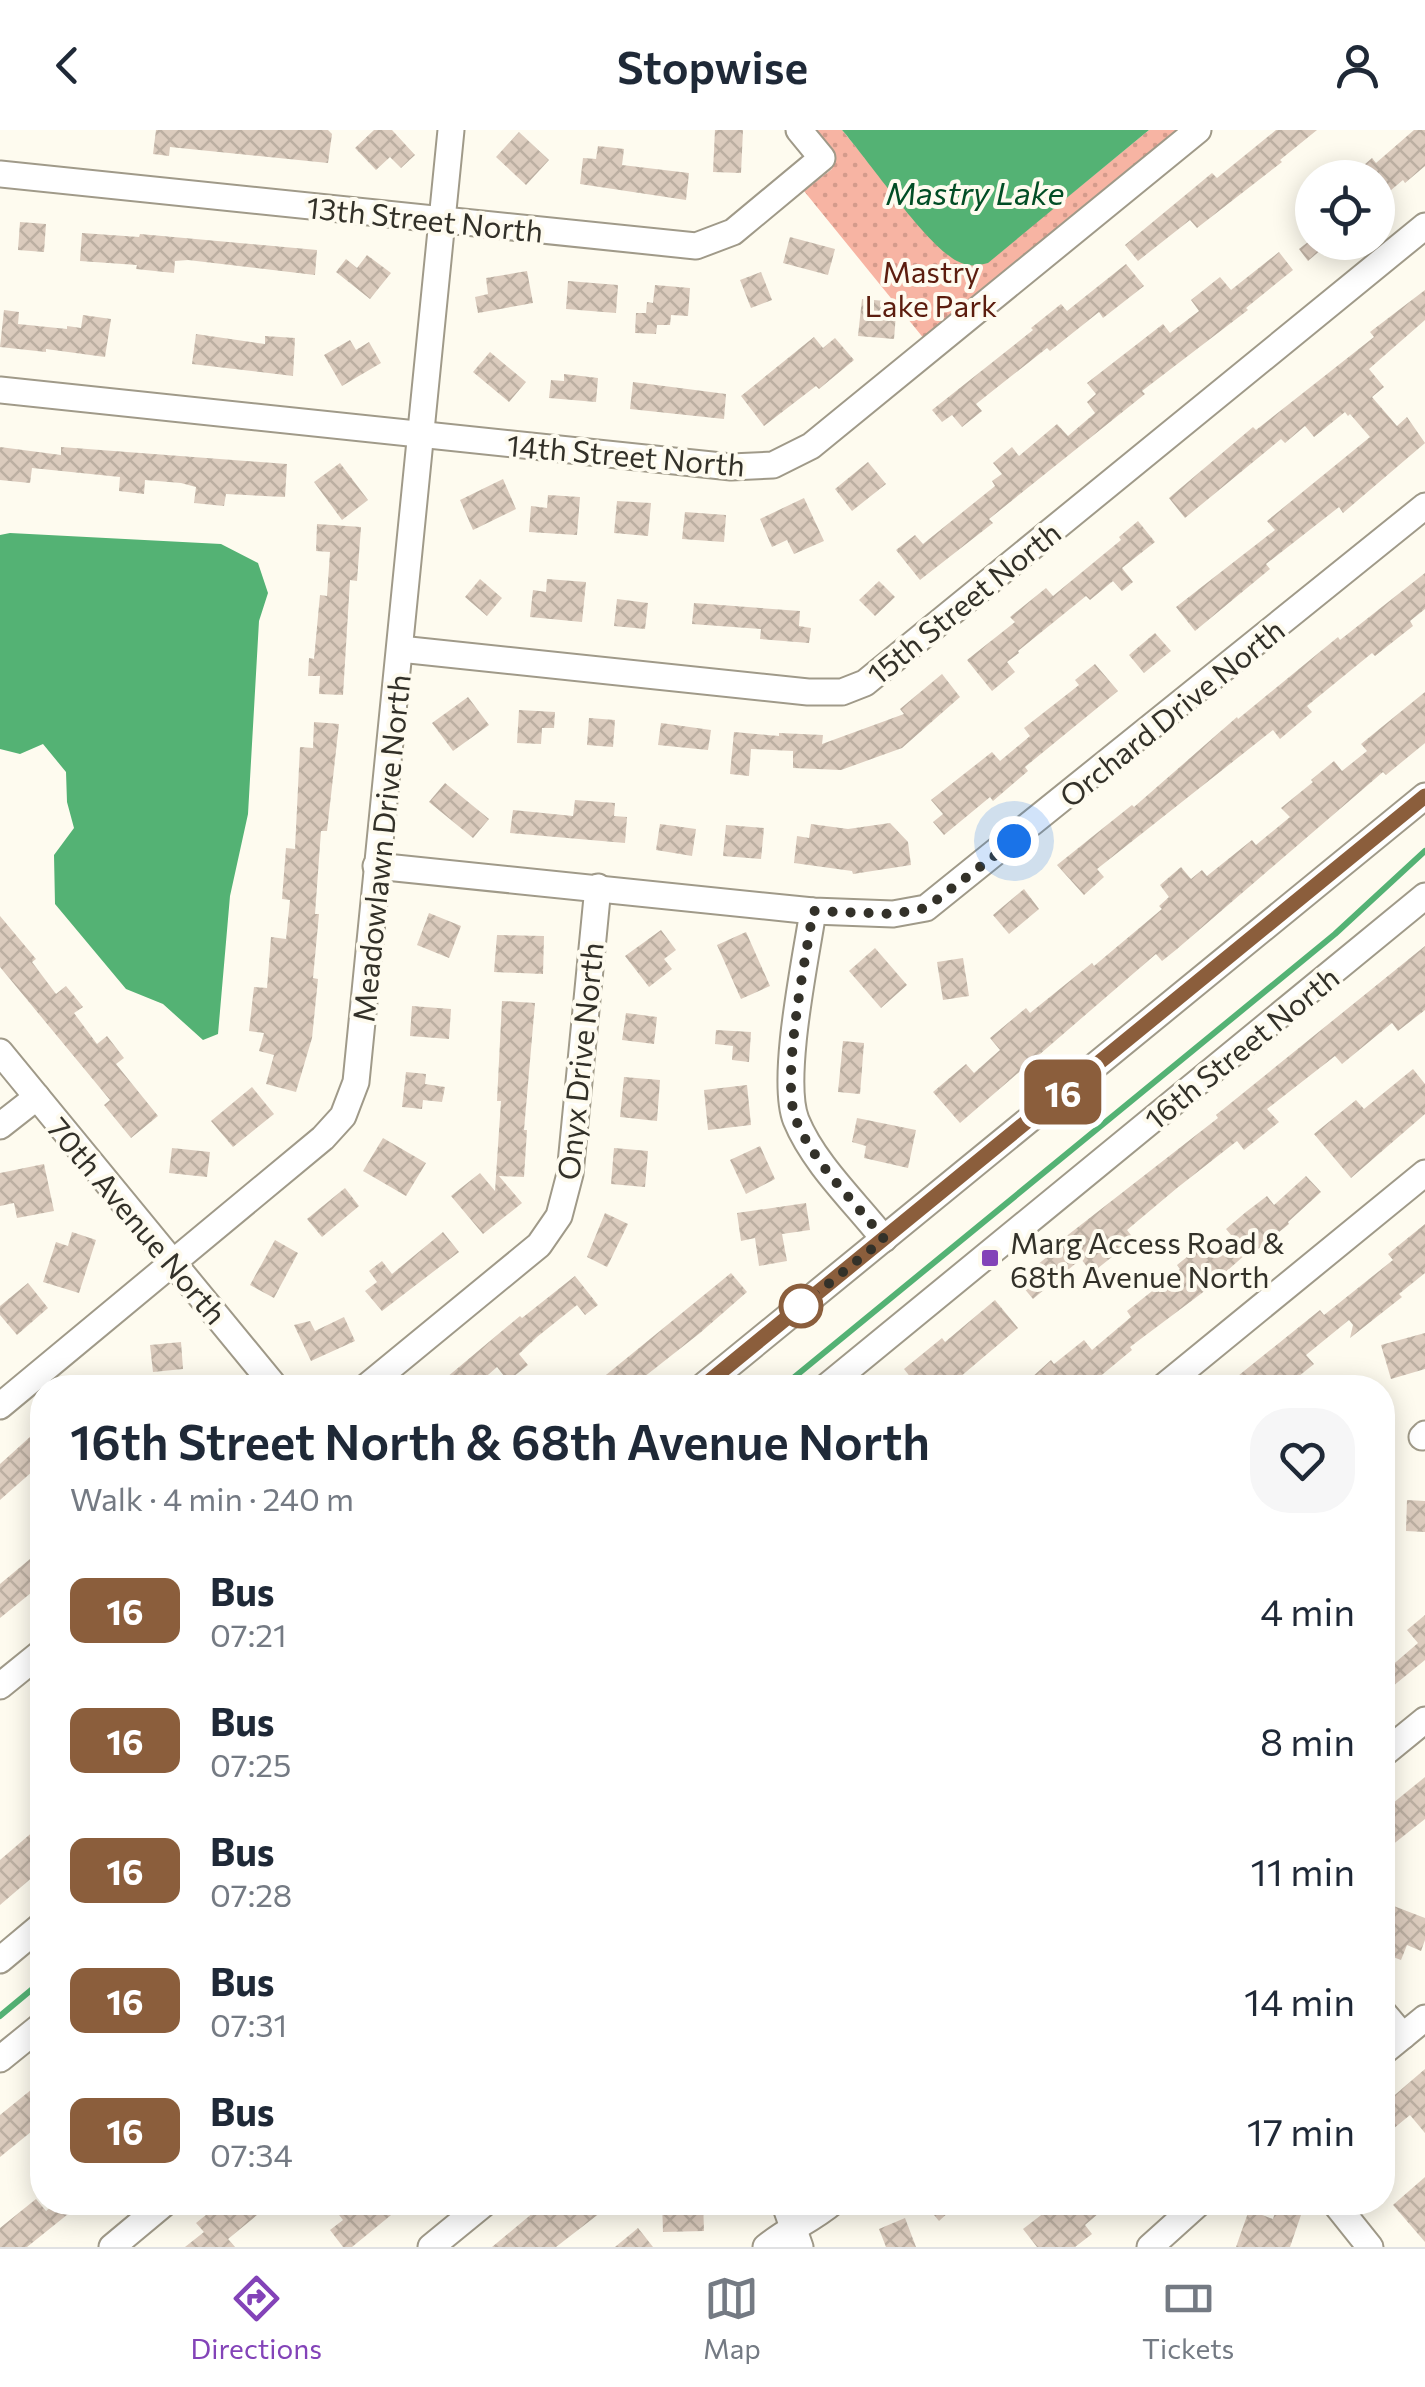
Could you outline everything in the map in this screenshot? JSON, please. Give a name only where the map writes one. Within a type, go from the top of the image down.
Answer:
[{"type":"street","name":"Meadowlawn Drive North","points":[[38,1375],[323,1138],[343,1116],[356,1082],[451,130]]},
{"type":"street","name":"13th Street North","points":[[0,174],[696,246],[733,232],[822,158],[798,130]]},
{"type":"street","name":"14th Street North","points":[[0,390],[731,467],[773,465],[792,458],[826,434],[1198,130]]},
{"type":"street","name":"15th Street North","points":[[400,649],[808,692],[842,692],[865,683],[1425,226]]},
{"type":"street","name":"Orchard Drive North","points":[[376,866],[813,911],[893,914],[926,908],[1425,506]]},
{"type":"street","points":[[717,1375],[1425,796]]},
{"type":"street","name":"Onyx Drive North","points":[[382,1375],[539,1245],[558,1216],[570,1174],[598,887]]},
{"type":"street","name":"16th Street North","points":[[842,1375],[1425,896]]},
{"type":"street","points":[[813,911],[790,1074],[795,1118],[818,1156],[884,1239]]},
{"type":"street","name":"70th Avenue North","points":[[0,1052],[265,1375]]},
{"type":"street","points":[[0,1126],[36,1097]]},
{"type":"street","points":[[1178,1375],[1425,1172]]},
{"type":"street","name":"Meadowlawn Drive North","points":[[0,1406],[30,1382]]},
{"type":"street","points":[[0,1686],[30,1662]]},
{"type":"street","points":[[1395,1744],[1425,1720]]},
{"type":"street","points":[[0,1960],[30,1935]]},
{"type":"street","points":[[1395,2042],[1425,2018]]},
{"type":"street","points":[[1395,2026],[1403,2036]]},
{"type":"street","points":[[0,2060],[30,2035]]},
{"type":"street","points":[[112,2247],[150,2215]]},
{"type":"street","points":[[431,2247],[470,2215]]},
{"type":"street","points":[[766,2247],[792,2225],[818,2215]]},
{"type":"street","points":[[1150,2247],[1186,2215]]},
{"type":"street","points":[[1344,2215],[1370,2247]]},
{"type":"green space","name":"Mastry Lake Park","points":[[812,130],[842,130],[935,243],[988,262],[1149,130],[1185,130],[925,340],[804,191],[832,169],[833,160]]},
{"type":"water","name":"Mastry Lake","points":[[842,130],[1149,130],[988,263],[972,265],[957,261],[930,238]]},
{"type":"water","points":[[0,535],[221,544],[258,563],[268,593],[259,621],[248,814],[230,896],[218,1034],[203,1040],[163,1004],[126,989],[55,904],[54,855],[74,828],[67,802],[66,772],[43,744],[20,754],[0,749]]},
{"type":"building","points":[[156,130],[328,130],[332,134],[328,163],[170,147],[169,156],[153,154]]},
{"type":"building","points":[[374,130],[392,130],[415,155],[401,168],[390,157],[376,170],[355,148]]},
{"type":"building","points":[[715,130],[743,130],[741,173],[713,172]]},
{"type":"building","points":[[1276,130],[1317,130],[1197,228],[1190,220],[1138,261],[1125,245],[1212,173],[1217,178]]},
{"type":"building","points":[[1414,130],[1425,130],[1425,166],[1405,183],[1403,180],[1395,187],[1395,160],[1379,160]]},
{"type":"building","points":[[519,132],[549,160],[526,185],[496,157]]},
{"type":"building","points":[[598,146],[624,149],[622,165],[689,173],[686,200],[580,184],[583,158],[596,159]]},
{"type":"building","points":[[20,222],[46,224],[44,252],[18,250]]},
{"type":"building","points":[[82,233],[139,237],[140,234],[317,250],[315,275],[188,260],[175,261],[174,273],[136,269],[137,265],[80,261]]},
{"type":"building","points":[[790,237],[835,249],[828,275],[783,263]]},
{"type":"building","points":[[1279,252],[1293,270],[1248,310],[1142,391],[1145,394],[989,519],[993,523],[920,580],[896,550],[915,535],[923,544],[995,486],[992,481],[1002,474],[993,463],[1012,447],[1019,456],[1057,424],[1068,436],[1095,413],[1087,402],[1096,394],[1087,383],[1163,324],[1170,333],[1199,311],[1191,300],[1220,277],[1231,290]]},
{"type":"building","points":[[367,255],[391,273],[370,299],[336,272],[346,259],[357,268]]},
{"type":"building","points":[[1126,264],[1144,286],[1103,318],[1099,312],[1050,351],[1047,348],[976,404],[982,411],[962,427],[952,415],[942,422],[932,410],[1061,304],[1067,311]]},
{"type":"building","points":[[527,271],[533,303],[478,313],[475,297],[488,294],[486,278]]},
{"type":"building","points":[[761,272],[772,300],[751,308],[740,280]]},
{"type":"building","points":[[568,281],[618,285],[616,313],[566,309]]},
{"type":"building","points":[[655,285],[690,288],[688,316],[671,315],[670,325],[657,325],[656,334],[635,333],[636,313],[646,313],[647,302],[653,303]]},
{"type":"building","points":[[1425,290],[1425,320],[1369,369],[1384,387],[1372,397],[1397,426],[1407,417],[1425,443],[1343,513],[1339,507],[1266,564],[1270,569],[1195,631],[1176,607],[1275,530],[1267,521],[1370,437],[1345,412],[1314,437],[1305,426],[1285,443],[1281,439],[1185,518],[1169,498],[1253,427],[1256,430],[1374,337],[1370,332]]},
{"type":"building","points":[[862,299],[897,302],[894,339],[858,336]]},
{"type":"building","points":[[4,310],[19,312],[18,324],[67,329],[81,328],[83,315],[111,319],[105,357],[0,347]]},
{"type":"building","points":[[196,334],[265,344],[265,336],[295,338],[293,376],[192,364]]},
{"type":"building","points":[[814,337],[823,348],[835,338],[854,360],[764,426],[741,396]]},
{"type":"building","points":[[350,340],[356,350],[369,342],[381,363],[342,386],[324,355]]},
{"type":"building","points":[[490,352],[526,382],[509,402],[473,372]]},
{"type":"building","points":[[564,374],[598,378],[596,402],[549,398],[551,380],[564,381]]},
{"type":"building","points":[[633,382],[726,394],[724,419],[630,409]]},
{"type":"building","points":[[0,447],[61,455],[61,447],[287,464],[285,497],[226,494],[224,506],[194,503],[196,487],[181,483],[145,480],[144,494],[119,491],[120,477],[32,468],[30,483],[0,480]]},
{"type":"building","points":[[868,462],[886,484],[852,511],[835,489]]},
{"type":"building","points":[[340,463],[368,500],[342,520],[314,482]]},
{"type":"building","points":[[503,479],[516,509],[473,530],[460,500]]},
{"type":"building","points":[[548,495],[580,497],[577,535],[529,532],[531,506],[547,508]]},
{"type":"building","points":[[804,498],[824,541],[794,554],[787,540],[772,547],[760,519]]},
{"type":"building","points":[[617,501],[651,503],[648,536],[614,533]]},
{"type":"building","points":[[685,512],[726,515],[724,542],[682,539]]},
{"type":"building","points":[[1138,521],[1155,542],[1122,568],[1133,582],[1122,591],[1113,581],[1090,600],[1086,596],[1007,662],[1015,672],[992,691],[967,660],[1015,622],[1010,617],[1046,588],[1053,596]]},
{"type":"building","points":[[317,524],[361,527],[357,581],[350,580],[343,695],[319,694],[320,676],[308,676],[309,658],[314,659],[320,595],[327,596],[330,552],[316,551]]},
{"type":"building","points":[[1425,573],[1425,609],[1410,621],[1413,626],[1375,656],[1372,653],[1307,706],[1312,712],[1280,739],[1273,730],[1097,869],[1104,877],[1084,895],[1057,865],[1134,807],[1237,717]]},
{"type":"building","points":[[480,579],[502,598],[487,616],[465,597]]},
{"type":"building","points":[[547,579],[586,582],[582,622],[530,617],[533,590],[546,592]]},
{"type":"building","points":[[879,581],[895,597],[875,616],[859,600]]},
{"type":"building","points":[[617,599],[648,603],[645,629],[614,626]]},
{"type":"building","points":[[694,603],[800,611],[799,626],[811,628],[809,643],[760,639],[761,629],[692,624]]},
{"type":"building","points":[[1155,633],[1171,651],[1144,673],[1129,655]]},
{"type":"building","points":[[1095,664],[1118,691],[1025,767],[1028,771],[993,801],[990,797],[944,835],[933,822],[943,814],[931,800],[992,752],[1000,761],[1030,736],[1024,728],[1079,685],[1075,680]]},
{"type":"building","points":[[942,674],[960,697],[902,748],[841,770],[793,768],[793,751],[751,749],[749,776],[730,774],[734,732],[823,735],[822,744],[904,714],[900,709]]},
{"type":"building","points":[[1425,692],[1425,743],[1386,775],[1383,772],[1177,949],[1162,961],[1156,954],[960,1123],[933,1092],[966,1064],[974,1073],[1000,1050],[990,1038],[1026,1008],[1030,1013],[1092,963],[1094,966],[1162,909],[1159,906],[1169,897],[1160,885],[1181,867],[1191,879],[1202,870],[1207,876],[1252,840],[1256,845],[1290,817],[1281,808],[1311,780],[1334,761],[1342,771],[1367,751],[1361,744]]},
{"type":"building","points":[[468,697],[489,725],[453,751],[432,723]]},
{"type":"building","points":[[519,710],[555,712],[554,728],[542,728],[541,744],[517,743]]},
{"type":"building","points":[[589,718],[615,720],[613,747],[587,745]]},
{"type":"building","points":[[314,722],[339,724],[327,831],[321,831],[313,978],[318,979],[312,1038],[296,1092],[266,1084],[274,1055],[259,1051],[264,1033],[249,1031],[254,987],[267,988],[271,937],[286,939],[290,900],[282,899],[286,848],[295,849],[300,747],[313,748]]},
{"type":"building","points":[[661,723],[711,730],[708,750],[658,745]]},
{"type":"building","points":[[445,783],[489,819],[473,838],[429,802]]},
{"type":"building","points":[[575,800],[615,803],[614,816],[627,817],[625,843],[510,833],[513,810],[573,816]]},
{"type":"building","points":[[890,823],[908,842],[911,865],[853,874],[794,863],[797,836],[809,838],[811,824],[848,829]]},
{"type":"building","points":[[660,824],[696,829],[692,856],[656,850]]},
{"type":"building","points":[[726,825],[764,828],[761,859],[723,856]]},
{"type":"building","points":[[1024,889],[1039,909],[1009,934],[993,915]]},
{"type":"building","points":[[429,913],[461,926],[449,958],[417,945]]},
{"type":"building","points":[[0,916],[36,959],[32,962],[56,994],[66,986],[83,1007],[74,1013],[97,1044],[107,1036],[124,1058],[116,1064],[158,1116],[131,1138],[104,1105],[110,1100],[0,967]]},
{"type":"building","points":[[661,930],[676,950],[664,959],[672,969],[649,987],[625,956]]},
{"type":"building","points":[[746,932],[770,986],[741,999],[717,945]]},
{"type":"building","points":[[497,935],[544,936],[543,974],[494,972]]},
{"type":"building","points":[[1425,946],[1425,1010],[1398,1031],[1392,1023],[1342,1064],[1335,1056],[1267,1109],[1279,1122],[1244,1150],[1237,1141],[1177,1188],[1127,1230],[1134,1239],[1092,1273],[1081,1259],[1033,1299],[1018,1281],[1066,1241],[1064,1238],[1218,1118],[1216,1115]]},
{"type":"building","points":[[875,948],[907,985],[881,1008],[849,971]]},
{"type":"building","points":[[963,958],[969,996],[943,1000],[937,962]]},
{"type":"building","points":[[502,1001],[535,1003],[524,1177],[499,1176],[522,1203],[483,1234],[451,1196],[480,1173],[495,1191]]},
{"type":"building","points":[[412,1006],[451,1009],[449,1039],[410,1036]]},
{"type":"building","points":[[626,1013],[657,1017],[654,1044],[622,1040]]},
{"type":"building","points":[[716,1030],[751,1032],[749,1062],[732,1060],[733,1046],[715,1044]]},
{"type":"building","points":[[843,1041],[864,1043],[860,1094],[838,1092]]},
{"type":"building","points":[[1413,1069],[1425,1084],[1425,1114],[1351,1178],[1314,1134],[1356,1100],[1364,1109]]},
{"type":"building","points":[[406,1072],[426,1074],[425,1084],[445,1087],[442,1102],[423,1100],[422,1109],[402,1107]]},
{"type":"building","points":[[624,1077],[660,1080],[657,1121],[620,1117]]},
{"type":"building","points":[[747,1085],[751,1125],[708,1130],[704,1090]]},
{"type":"building","points":[[252,1087],[274,1114],[233,1147],[211,1121]]},
{"type":"building","points":[[857,1118],[916,1130],[908,1168],[864,1158],[866,1146],[852,1142]]},
{"type":"building","points":[[383,1138],[426,1163],[406,1196],[363,1171]]},
{"type":"building","points":[[760,1146],[775,1179],[746,1194],[730,1160]]},
{"type":"building","points":[[172,1148],[210,1152],[207,1177],[169,1173]]},
{"type":"building","points":[[614,1148],[648,1151],[645,1187],[611,1184]]},
{"type":"building","points":[[44,1164],[54,1211],[17,1218],[14,1203],[0,1206],[0,1173]]},
{"type":"building","points":[[1306,1176],[1321,1192],[1289,1224],[1130,1347],[1132,1350],[1102,1375],[1034,1375],[1084,1340],[1092,1350],[1131,1317],[1127,1311],[1180,1269],[1177,1265],[1198,1248],[1206,1257],[1231,1235],[1226,1229],[1246,1212],[1267,1196],[1274,1205]]},
{"type":"building","points":[[345,1188],[359,1206],[322,1237],[307,1219]]},
{"type":"building","points":[[806,1203],[810,1230],[782,1234],[787,1261],[759,1266],[755,1238],[741,1241],[737,1213]]},
{"type":"building","points":[[605,1213],[628,1224],[607,1267],[587,1257]]},
{"type":"building","points":[[1425,1224],[1425,1273],[1399,1294],[1402,1297],[1350,1338],[1353,1325],[1349,1320],[1306,1355],[1314,1364],[1300,1375],[1239,1375],[1320,1310],[1324,1315],[1393,1260],[1388,1254]]},
{"type":"building","points":[[72,1232],[96,1240],[79,1293],[43,1282],[56,1242],[68,1246]]},
{"type":"building","points":[[443,1232],[459,1252],[382,1311],[365,1291],[377,1282],[369,1271],[382,1261],[392,1274]]},
{"type":"building","points":[[275,1240],[298,1253],[274,1298],[250,1285]]},
{"type":"building","points":[[731,1273],[747,1292],[647,1375],[606,1375]]},
{"type":"building","points":[[575,1276],[598,1305],[585,1315],[577,1305],[537,1337],[519,1354],[528,1365],[516,1375],[503,1375],[497,1367],[488,1375],[450,1375],[520,1316]]},
{"type":"building","points":[[28,1283],[48,1308],[17,1335],[0,1315],[0,1306]]},
{"type":"building","points":[[995,1300],[1018,1328],[962,1375],[909,1375],[904,1369],[942,1338],[945,1342]]},
{"type":"building","points":[[344,1317],[355,1341],[311,1361],[294,1325],[310,1321],[315,1331]]},
{"type":"building","points":[[1425,1333],[1425,1369],[1395,1378],[1390,1375],[1381,1345]]},
{"type":"building","points":[[181,1342],[183,1369],[153,1372],[150,1345]]},
{"type":"building","points":[[30,1437],[30,1474],[0,1500],[0,1464]]},
{"type":"building","points":[[1407,1500],[1425,1501],[1425,1532],[1406,1531]]},
{"type":"building","points":[[30,1559],[30,1594],[0,1618],[0,1584]]},
{"type":"building","points":[[1425,1615],[1425,1660],[1395,1684],[1395,1663],[1418,1643],[1407,1630]]},
{"type":"building","points":[[1425,1777],[1425,1819],[1395,1843],[1395,1801]]},
{"type":"building","points":[[30,1834],[30,1879],[0,1905],[0,1860]]},
{"type":"building","points":[[1395,1907],[1425,1918],[1421,1951],[1407,1945],[1401,1960],[1395,1958]]},
{"type":"building","points":[[1425,2069],[1425,2133],[1410,2115],[1395,2127],[1395,2095]]},
{"type":"building","points":[[30,2091],[30,2133],[0,2157],[0,2115]]},
{"type":"building","points":[[1425,2177],[1425,2242],[1395,2207]]},
{"type":"building","points":[[30,2204],[30,2215],[67,2215],[27,2247],[0,2247],[0,2228]]},
{"type":"building","points":[[206,2215],[257,2215],[228,2239],[235,2247],[185,2247],[204,2232],[196,2223]]},
{"type":"building","points":[[339,2215],[391,2215],[352,2247],[343,2247],[330,2230],[343,2220]]},
{"type":"building","points":[[530,2215],[597,2215],[556,2247],[492,2247]]},
{"type":"building","points":[[662,2215],[703,2215],[704,2231],[663,2232]]},
{"type":"building","points":[[1041,2215],[1097,2215],[1085,2225],[1092,2234],[1075,2247],[1037,2247],[1023,2229]]},
{"type":"building","points":[[1247,2215],[1273,2219],[1274,2215],[1301,2215],[1290,2247],[1236,2247]]},
{"type":"building","points":[[905,2218],[916,2247],[886,2247],[879,2229]]},
{"type":"building","points":[[638,2228],[653,2247],[615,2247]]},
{"type":"waterway","points":[[797,1375],[1335,934],[1425,851]]},
{"type":"waterway","points":[[0,2016],[30,1991]]},
{"type":"bus line","name":"16","points":[[717,1375],[1425,796]]},
{"type":"place","name":"Marg Access Road & 68th Avenue North","points":[[990,1258]]},
{"type":"route","points":[[801,1306],[884,1239],[818,1156],[795,1118],[790,1074],[813,911],[893,914],[926,908],[1014,841]]}]
